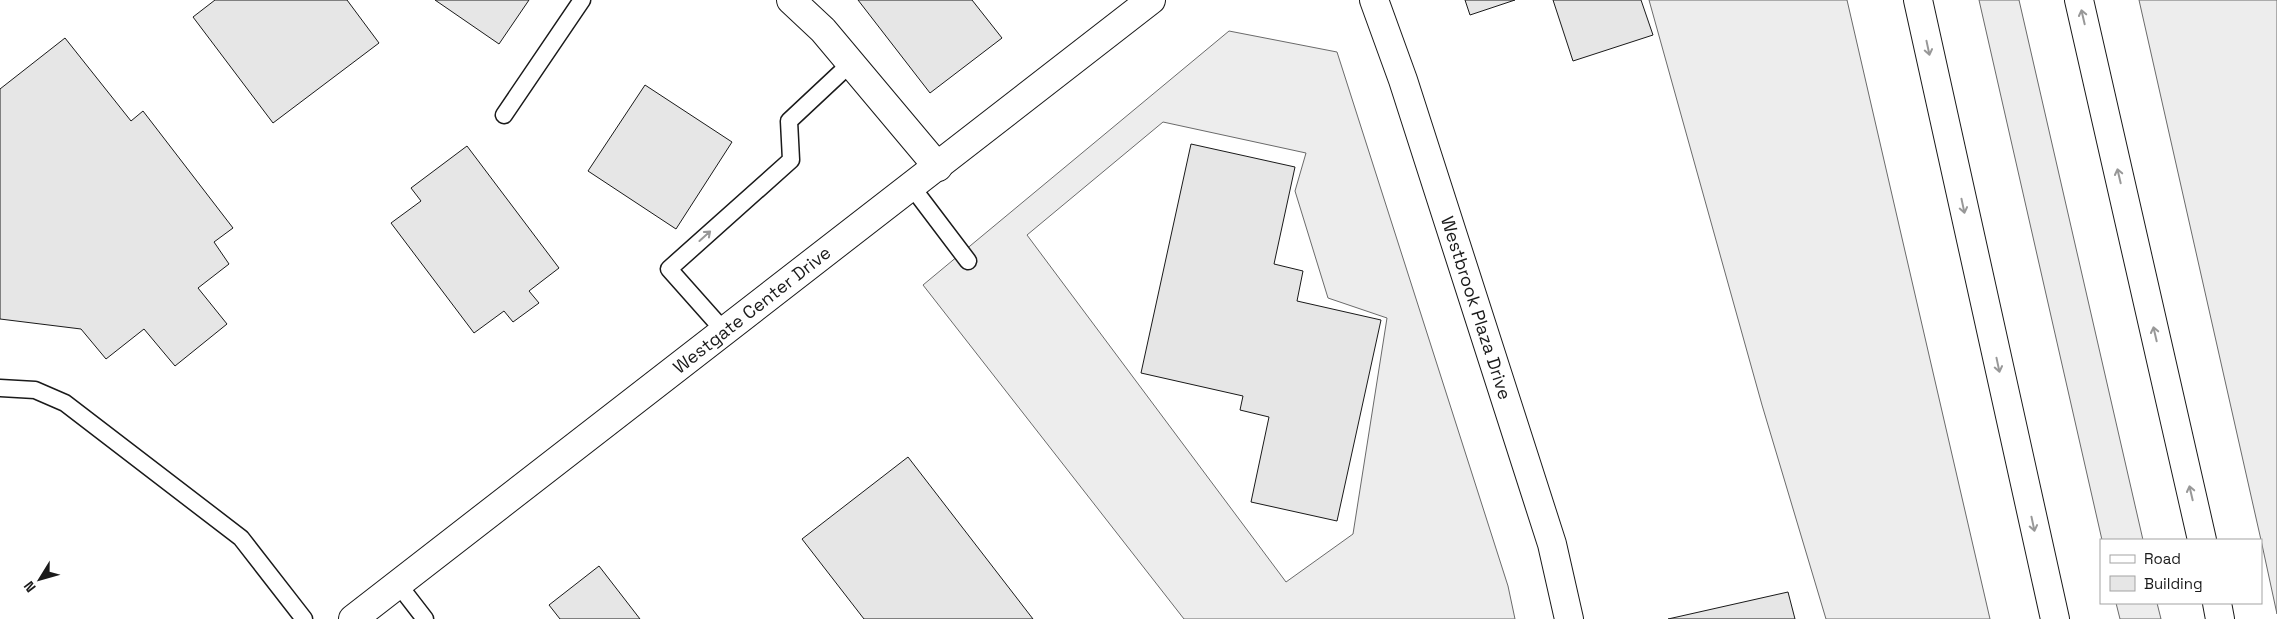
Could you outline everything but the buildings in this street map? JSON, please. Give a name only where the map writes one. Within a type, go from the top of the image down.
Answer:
[{"type":"main road","points":[[791,0],[823,30],[938,167]]},
{"type":"main road","name":"Westgate Center Drive","points":[[353,619],[1151,0]]},
{"type":"main road","name":"Westbrook Plaza Drive","points":[[1374,0],[1403,80],[1552,544],[1569,619]]},
{"type":"main road","points":[[1918,0],[2054,619]]},
{"type":"main road","points":[[2079,0],[2202,539]]},
{"type":"main road","points":[[2216,604],[2220,619]]},
{"type":"lane","points":[[504,115],[582,0]]},
{"type":"lane","points":[[724,332],[669,269],[791,160],[789,121],[851,63]]},
{"type":"lane","points":[[912,186],[968,261]]},
{"type":"lane","points":[[0,388],[35,390],[65,402],[241,538],[304,619]]},
{"type":"lane","points":[[398,584],[425,619]]},
{"type":"shaded area","points":[[1649,0],[1847,0],[1990,619],[1826,619],[1762,405]]},
{"type":"shaded area","points":[[1979,0],[2019,0],[2143,539],[2102,539]]},
{"type":"shaded area","points":[[2139,0],[2277,0],[2277,614]]},
{"type":"shaded area","points":[[1229,31],[1337,52],[1508,586],[1515,619],[1184,619],[923,285]],"holes":[[[1163,122],[1306,153],[1295,191],[1328,298],[1387,318],[1353,534],[1286,582],[1027,235]]]},
{"type":"shaded area","points":[[2116,604],[2157,604],[2161,619],[2120,619]]}]
